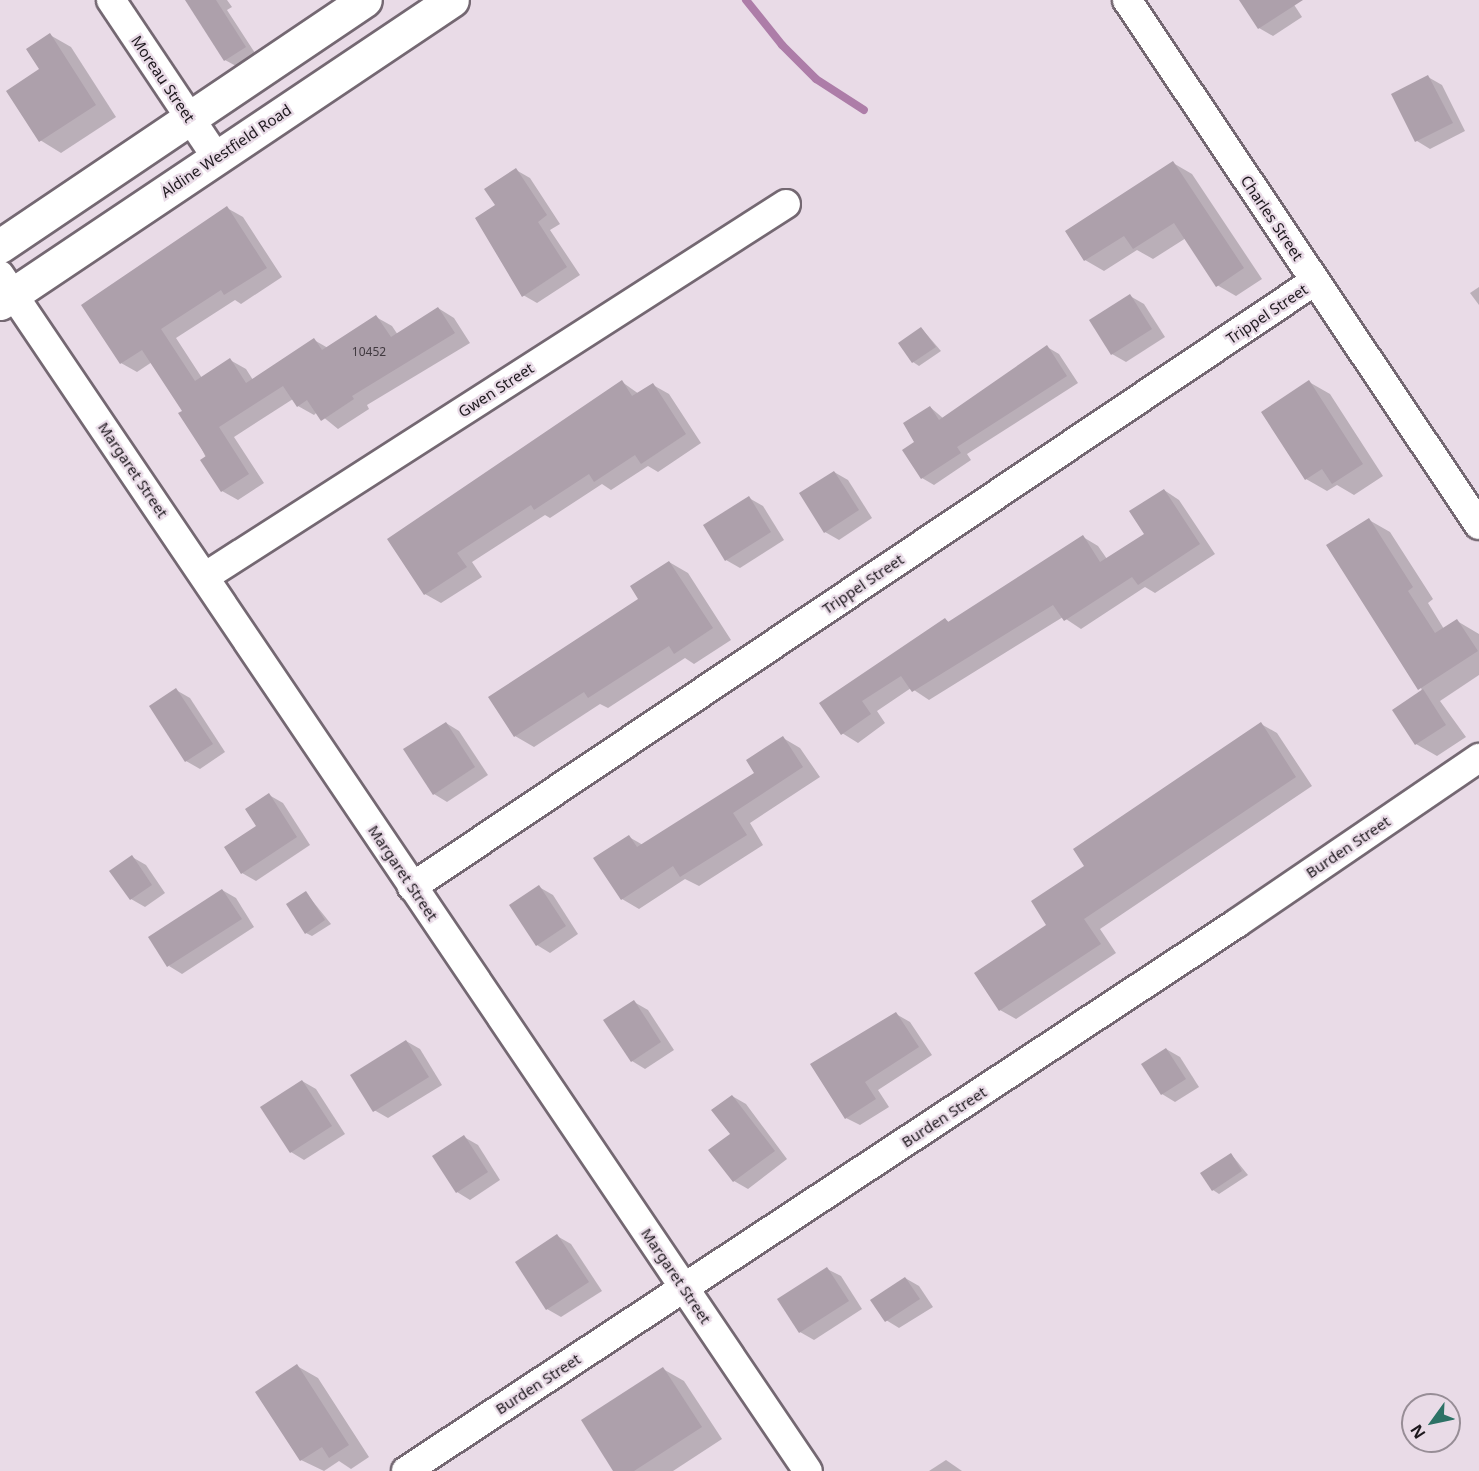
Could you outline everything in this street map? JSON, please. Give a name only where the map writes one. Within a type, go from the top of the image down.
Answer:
[{"type":"main road","points":[[0,246],[365,0]]},
{"type":"main road","name":"Aldine Westfield Road","points":[[4,291],[216,157],[452,0]]},
{"type":"street","name":"Moreau Street","points":[[111,0],[216,157]]},
{"type":"street","name":"Charles Street","points":[[1126,0],[1479,525]]},
{"type":"street","name":"Gwen Street","points":[[206,576],[786,204]]},
{"type":"street","name":"Trippel Street","points":[[412,887],[1315,282]]},
{"type":"street","name":"Margaret Street","points":[[4,291],[206,576],[412,887],[808,1471]]},
{"type":"street","name":"Burden Street","points":[[406,1471],[1479,758]]},
{"type":"building","points":[[185,0],[216,0],[246,47],[224,61]]},
{"type":"building","points":[[1239,0],[1303,0],[1258,29]]},
{"type":"building","points":[[50,33],[96,105],[39,142],[6,91],[39,69],[26,49]]},
{"type":"building","points":[[1428,75],[1453,123],[1415,142],[1391,94]]},
{"type":"building","points":[[1173,161],[1244,268],[1216,287],[1174,223],[1133,249],[1124,236],[1084,261],[1065,231]]},
{"type":"building","points":[[516,168],[547,215],[538,222],[567,267],[522,297],[475,218],[495,205],[484,189]]},
{"type":"building","points":[[227,206],[267,268],[224,295],[221,290],[161,329],[195,381],[230,358],[246,383],[314,338],[322,350],[376,315],[391,337],[438,307],[455,333],[352,396],[354,399],[321,421],[307,400],[297,407],[283,386],[219,427],[249,474],[221,492],[200,460],[206,456],[178,413],[182,411],[142,350],[120,364],[81,305]]},
{"type":"building","points":[[1130,294],[1152,329],[1111,355],[1089,320]]},
{"type":"building","points":[[921,327],[936,347],[912,363],[898,343]]},
{"type":"building","points":[[1047,345],[1067,376],[957,447],[961,453],[921,479],[902,450],[914,442],[903,423],[930,406],[939,420]]},
{"type":"building","points":[[622,380],[632,396],[653,383],[686,434],[641,464],[635,455],[594,482],[589,474],[534,510],[531,505],[457,553],[467,567],[424,595],[387,539]]},
{"type":"building","points":[[1309,380],[1363,464],[1332,484],[1322,469],[1305,480],[1261,412]]},
{"type":"building","points":[[834,471],[859,510],[824,533],[799,493]]},
{"type":"building","points":[[1164,489],[1200,544],[1138,585],[1132,577],[1064,621],[1053,605],[912,692],[901,676],[862,701],[871,714],[841,735],[819,703],[945,618],[948,622],[1083,535],[1100,562],[1144,534],[1129,511]]},
{"type":"building","points":[[749,496],[771,532],[725,561],[703,525]]},
{"type":"building","points":[[1369,518],[1413,587],[1408,591],[1435,633],[1457,619],[1478,651],[1418,690],[1326,545]]},
{"type":"building","points":[[669,561],[713,628],[674,654],[669,646],[588,698],[584,692],[514,737],[488,697],[638,599],[630,586]]},
{"type":"building","points":[[176,688],[213,744],[185,762],[149,706]]},
{"type":"building","points":[[1423,689],[1446,725],[1415,745],[1392,710]]},
{"type":"building","points":[[446,722],[475,767],[433,795],[403,749]]},
{"type":"building","points":[[1261,722],[1296,777],[1084,919],[1101,944],[999,1011],[974,973],[1046,925],[1031,901],[1084,866],[1073,849]]},
{"type":"building","points":[[783,736],[803,767],[733,813],[747,835],[680,877],[673,866],[621,900],[593,858],[629,835],[637,847],[754,773],[746,760]]},
{"type":"building","points":[[269,793],[297,837],[241,874],[224,847],[256,826],[245,809]]},
{"type":"building","points":[[132,855],[152,885],[130,900],[109,871]]},
{"type":"building","points":[[539,885],[566,926],[536,946],[509,905]]},
{"type":"building","points":[[222,889],[242,919],[167,967],[148,937]]},
{"type":"building","points":[[306,891],[325,920],[305,934],[286,904]]},
{"type":"building","points":[[634,1000],[661,1042],[631,1062],[603,1020]]},
{"type":"building","points":[[896,1012],[919,1047],[865,1082],[876,1099],[845,1119],[810,1064]]},
{"type":"building","points":[[406,1040],[429,1077],[373,1112],[350,1075]]},
{"type":"building","points":[[1166,1048],[1186,1079],[1161,1095],[1141,1064]]},
{"type":"building","points":[[302,1080],[332,1126],[290,1153],[260,1107]]},
{"type":"building","points":[[732,1095],[775,1151],[733,1182],[708,1150],[730,1134],[711,1110]]},
{"type":"building","points":[[464,1135],[488,1172],[456,1193],[432,1156]]},
{"type":"building","points":[[1231,1153],[1242,1171],[1212,1191],[1200,1173]]},
{"type":"building","points":[[557,1234],[589,1282],[546,1310],[515,1262]]},
{"type":"building","points":[[827,1267],[849,1301],[799,1333],[777,1299]]},
{"type":"building","points":[[905,1277],[920,1299],[885,1322],[870,1300]]},
{"type":"building","points":[[297,1364],[349,1445],[329,1458],[322,1447],[300,1461],[255,1392]]},
{"type":"building","points":[[663,1367],[702,1427],[634,1471],[613,1471],[581,1420]]},
{"type":"waterway","points":[[746,0],[782,45],[816,79],[864,110]]}]
